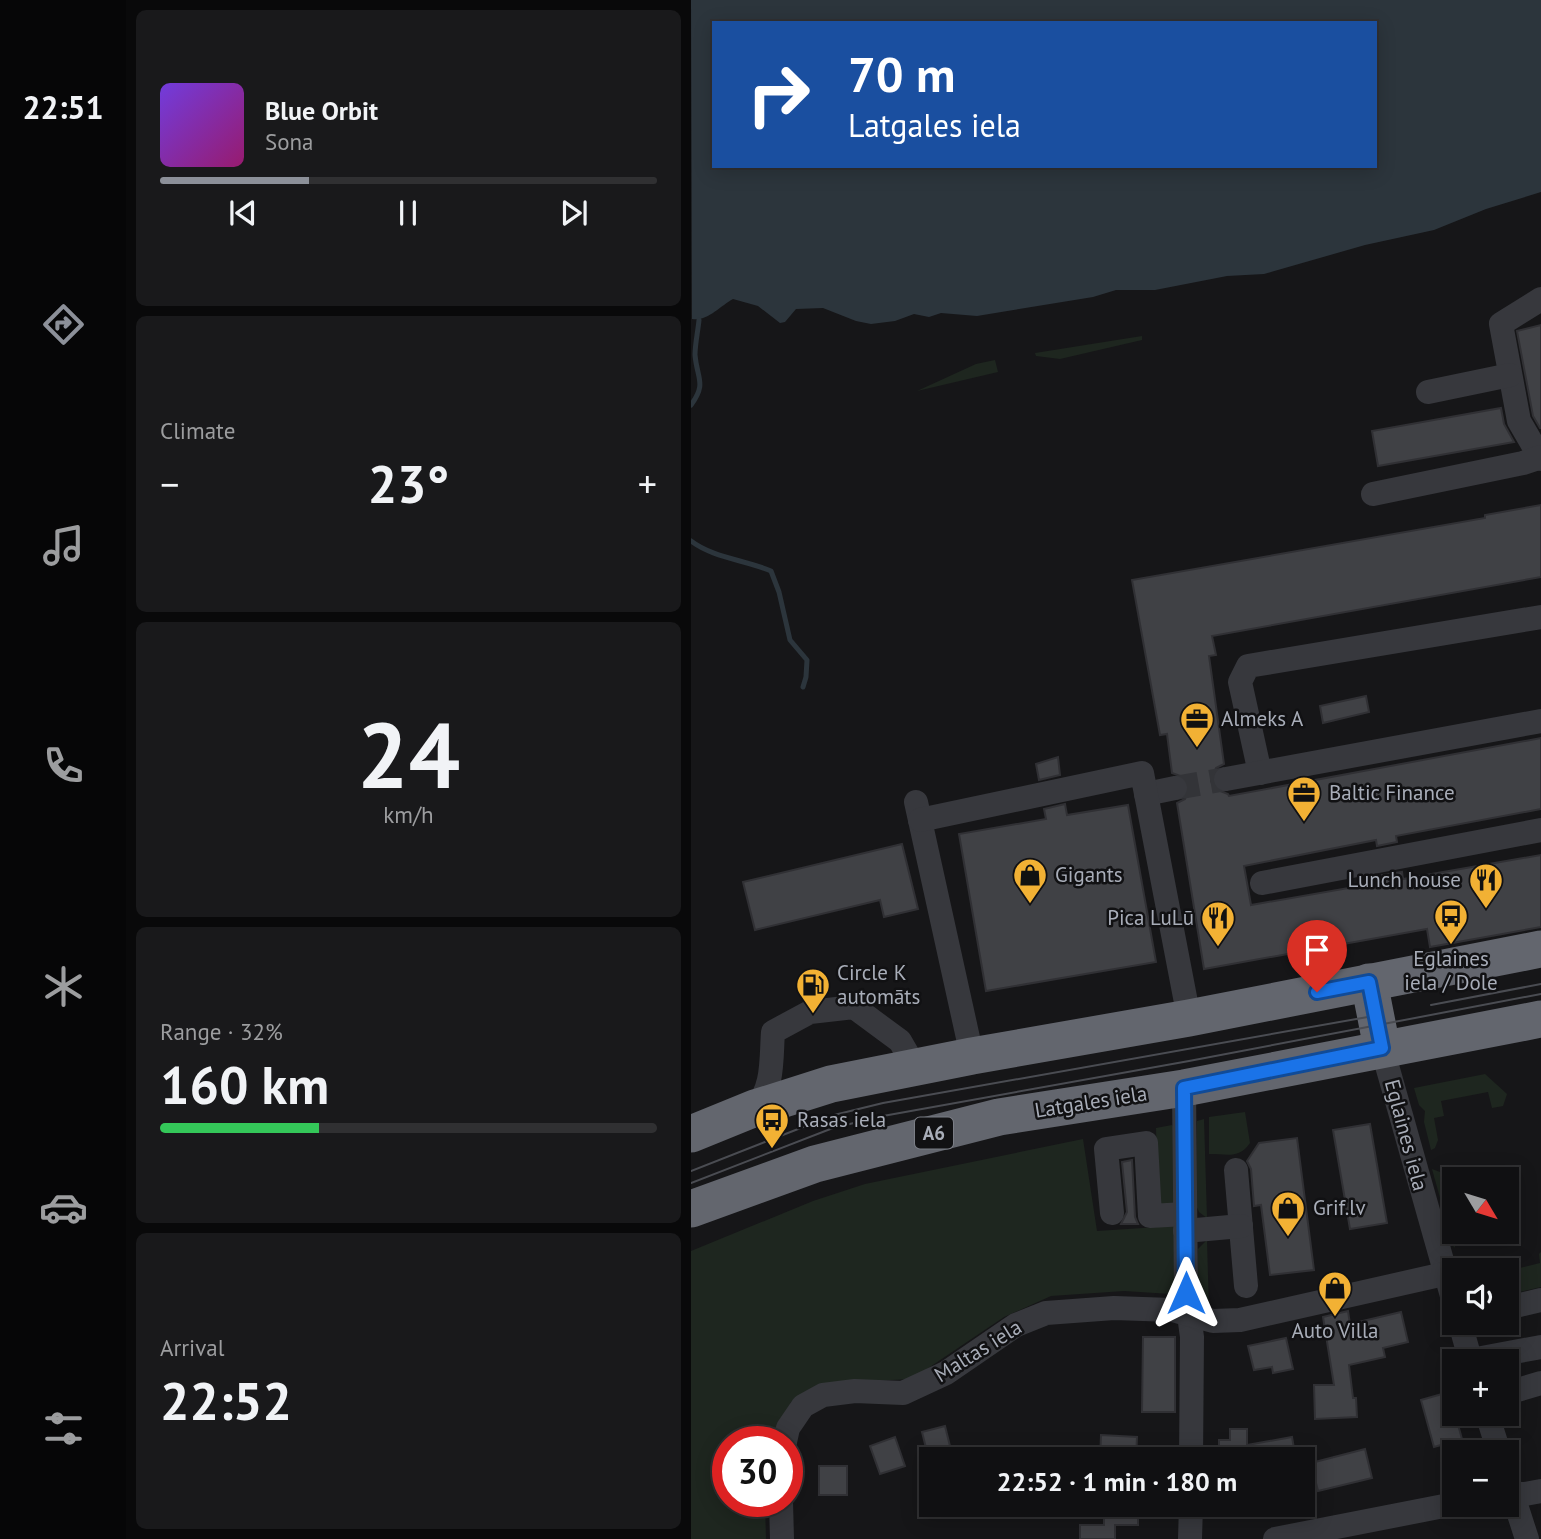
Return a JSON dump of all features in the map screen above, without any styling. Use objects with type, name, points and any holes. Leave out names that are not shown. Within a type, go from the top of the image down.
[{"type":"highway","points":[[691,1133],[755,1108],[832,1084],[1541,949]]},
{"type":"highway","points":[[1369,982],[1382,1048]]},
{"type":"highway","name":"Latgales iela","points":[[691,1209],[815,1164],[999,1117],[1184,1088],[1541,1018]]},
{"type":"street","points":[[1373,494],[1540,458],[1519,421],[1501,324],[1541,299]]},
{"type":"street","points":[[1428,392],[1510,375]]},
{"type":"street","points":[[1260,773],[1240,682],[1248,666],[1541,617]]},
{"type":"street","points":[[1227,779],[1541,721]]},
{"type":"street","points":[[972,1056],[918,811],[1142,772],[1189,1018]]},
{"type":"street","points":[[1146,794],[1175,789]]},
{"type":"street","points":[[1262,883],[1541,830]]},
{"type":"street","points":[[755,1108],[764,1100],[768,1089],[773,1032],[810,1012],[854,1007],[900,1041],[915,1067]]},
{"type":"street","name":"Eglaines iela","points":[[1382,1048],[1442,1267]]},
{"type":"street","points":[[1184,1088],[1186,1293],[1192,1337],[1191,1447]]},
{"type":"street","points":[[1112,1213],[1106,1149],[1146,1143],[1150,1216],[1185,1223],[1241,1226]]},
{"type":"street","points":[[1236,1170],[1246,1286]]},
{"type":"street","name":"Maltas iela","points":[[789,1426],[803,1406],[823,1395],[855,1391],[903,1393],[946,1373],[1016,1325],[1046,1313],[1113,1308],[1172,1310],[1213,1321],[1240,1320],[1442,1274]]},
{"type":"street","points":[[1519,1305],[1541,1300]]},
{"type":"street","points":[[1519,1351],[1541,1347]]},
{"type":"street","points":[[1519,1390],[1541,1384]]},
{"type":"street","points":[[1519,1492],[1525,1494],[1541,1491]]},
{"type":"street","points":[[1275,1539],[1442,1506]]},
{"type":"street","points":[[781,1517],[782,1539]]},
{"type":"street","points":[[1190,1539],[1191,1517]]},
{"type":"street","points":[[1519,1517],[1527,1539]]},
{"type":"shaded area","points":[[691,0],[1541,0],[1541,192],[1486,209],[1434,230],[1365,245],[1264,274],[1227,276],[1155,290],[1116,290],[1093,297],[977,316],[941,313],[929,317],[914,314],[895,321],[871,324],[823,308],[796,309],[785,322],[780,323],[758,306],[733,299],[708,316],[692,319]]},
{"type":"shaded area","points":[[1142,336],[1142,340],[1060,359],[1036,356],[1035,353]]},
{"type":"shaded area","points":[[995,360],[998,372],[917,391],[976,364]]},
{"type":"shaded area","points":[[1485,1074],[1507,1094],[1503,1106],[1492,1108],[1488,1092],[1441,1101],[1444,1116],[1434,1118],[1438,1140],[1435,1148],[1431,1150],[1424,1122],[1425,1111],[1419,1105],[1414,1088]]},
{"type":"shaded area","points":[[1245,1112],[1250,1143],[1246,1148],[1237,1154],[1209,1154],[1209,1117]]},
{"type":"shaded area","points":[[1204,1119],[1207,1218],[1199,1212],[1196,1205],[1197,1121]]},
{"type":"shaded area","points":[[1172,1125],[1176,1132],[1175,1206],[1163,1206],[1158,1199],[1156,1128]]},
{"type":"shaded area","points":[[1083,1139],[1097,1231],[1177,1223],[1179,1283],[1171,1294],[1124,1291],[1051,1296],[1004,1317],[912,1379],[830,1383],[791,1402],[783,1426],[712,1426],[712,1517],[765,1517],[766,1539],[691,1539],[691,1251],[813,1201],[865,1184]]},
{"type":"shaded area","points":[[1432,1169],[1440,1172],[1442,1179],[1442,1205]]},
{"type":"shaded area","points":[[1207,1240],[1209,1312],[1197,1300],[1198,1249]]},
{"type":"shaded area","points":[[1541,1252],[1541,1287],[1519,1292],[1519,1268],[1540,1263]]},
{"type":"building","points":[[1541,325],[1540,428],[1533,416],[1517,331]]},
{"type":"building","points":[[1501,408],[1504,424],[1514,442],[1378,466],[1372,431]]},
{"type":"building","points":[[1541,505],[1541,577],[1212,636],[1216,655],[1209,656],[1224,764],[1216,768],[1211,781],[1215,789],[1229,796],[1541,738],[1541,809],[1396,836],[1397,842],[1377,846],[1376,840],[1244,866],[1251,905],[1383,882],[1382,875],[1402,872],[1403,879],[1541,855],[1541,927],[1430,947],[1427,929],[1204,969],[1177,803],[1185,799],[1190,786],[1186,778],[1172,773],[1167,734],[1160,735],[1132,580],[1485,518],[1485,515]]},
{"type":"building","points":[[1366,696],[1369,712],[1323,723],[1320,706]]},
{"type":"building","points":[[1058,757],[1060,775],[1039,780],[1036,764]]},
{"type":"building","points":[[1065,804],[1067,815],[1128,805],[1156,962],[986,991],[959,834],[1046,819],[1044,809]]},
{"type":"building","points":[[902,844],[918,909],[884,917],[880,900],[755,930],[743,882]]},
{"type":"building","points":[[1370,1124],[1387,1223],[1350,1229],[1333,1130]]},
{"type":"building","name":"Grif.lv","points":[[1297,1138],[1314,1270],[1270,1275],[1261,1205],[1254,1206],[1251,1169],[1247,1161],[1259,1143]]},
{"type":"building","points":[[1132,1160],[1135,1217],[1138,1224],[1121,1224],[1127,1212],[1122,1162]]},
{"type":"building","points":[[1348,1311],[1350,1324],[1401,1312],[1408,1342],[1383,1348],[1385,1357],[1349,1365],[1357,1417],[1315,1419],[1314,1385],[1334,1385],[1323,1317]]},
{"type":"building","points":[[1143,1337],[1175,1337],[1175,1412],[1142,1412]]},
{"type":"building","points":[[1286,1338],[1293,1369],[1273,1373],[1272,1367],[1254,1370],[1248,1346]]},
{"type":"building","points":[[1442,1394],[1442,1426],[1458,1426],[1462,1439],[1442,1440],[1442,1445],[1434,1447],[1421,1400]]},
{"type":"building","points":[[945,1426],[950,1447],[926,1447],[922,1432]]},
{"type":"building","points":[[1230,1429],[1247,1429],[1247,1445],[1292,1437],[1294,1447],[1219,1447],[1219,1440],[1230,1440]]},
{"type":"building","points":[[1101,1435],[1137,1437],[1137,1447],[1101,1447]]},
{"type":"building","points":[[895,1437],[905,1466],[880,1474],[870,1446]]},
{"type":"building","points":[[1365,1449],[1372,1478],[1318,1491],[1315,1462]]},
{"type":"building","points":[[819,1466],[847,1466],[847,1495],[819,1495]]},
{"type":"building","points":[[1104,1517],[1138,1517],[1138,1525],[1115,1525],[1115,1539],[1080,1539],[1080,1525],[1104,1525]]},
{"type":"waterway","points":[[691,405],[700,386],[695,355],[699,320]]},
{"type":"waterway","points":[[691,541],[719,555],[771,571],[779,592],[790,640],[807,660],[803,687]]},
{"type":"tunnel","points":[[1175,788],[1226,779]]},
{"type":"tram line","points":[[1431,1005],[1541,984]]},
{"type":"tram line","points":[[691,1183],[833,1128],[883,1116],[1541,994]]},
{"type":"tram line","points":[[691,1171],[834,1115],[883,1103],[1379,1015]]},
{"type":"place","name":"Almeks A","points":[[1197,749]]},
{"type":"place","name":"Baltic Finance","points":[[1304,823]]},
{"type":"place","name":"Gigants","points":[[1030,905]]},
{"type":"place","name":"Lunch house","points":[[1486,910]]},
{"type":"place","name":"Eglaines iela / Dole","points":[[1451,946]]},
{"type":"place","name":"Pica LuLū","points":[[1218,948]]},
{"type":"place","name":"Circle K automāts","points":[[813,1015]]},
{"type":"place","name":"Rasas iela","points":[[772,1150]]},
{"type":"place","name":"Grif.lv","points":[[1288,1238]]},
{"type":"place","name":"Auto Villa","points":[[1335,1318]]},
{"type":"route","points":[[1186,1293],[1184,1088],[1382,1048],[1369,982],[1317,992]]}]
